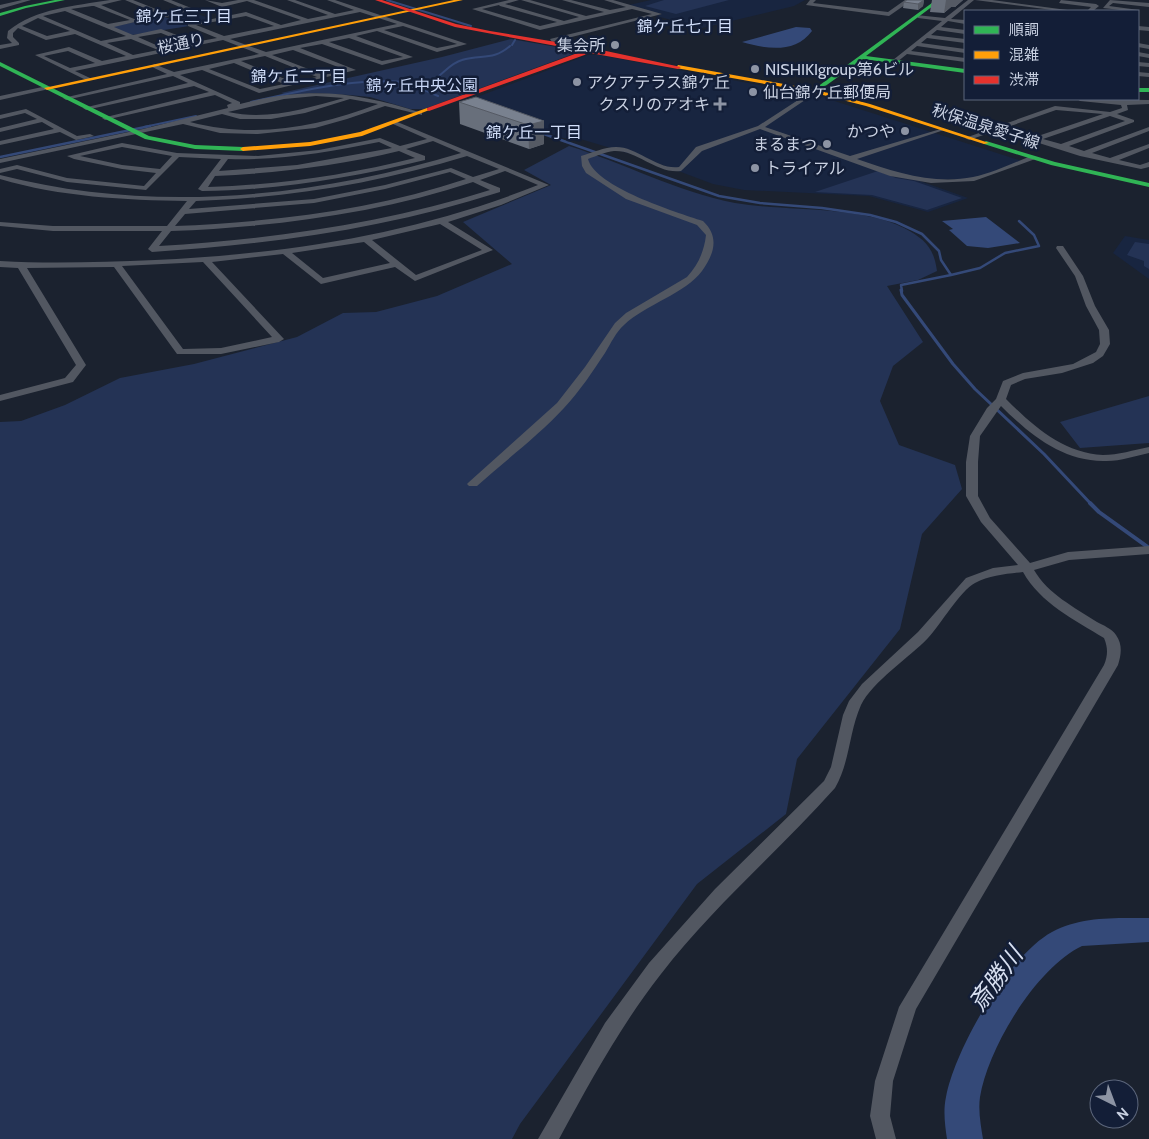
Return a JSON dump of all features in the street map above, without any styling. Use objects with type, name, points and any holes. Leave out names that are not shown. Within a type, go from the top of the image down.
[{"type":"street","points":[[0,2],[8,0]]},
{"type":"street","points":[[0,7],[28,0]]},
{"type":"street","points":[[24,48],[9,36],[18,26],[64,5],[95,4],[119,0]]},
{"type":"street","points":[[128,0],[174,18]]},
{"type":"street","points":[[166,0],[236,26]]},
{"type":"street","points":[[208,0],[280,26]]},
{"type":"street","points":[[222,5],[248,0],[308,21]]},
{"type":"street","points":[[290,0],[334,15]]},
{"type":"street","points":[[274,9],[316,0]]},
{"type":"street","points":[[330,0],[464,44],[437,50],[377,30]]},
{"type":"street","points":[[377,0],[593,49]]},
{"type":"street","points":[[400,0],[418,9],[481,31],[593,49],[817,90]]},
{"type":"street","points":[[512,0],[475,9],[540,28],[632,7]]},
{"type":"street","points":[[524,0],[587,18]]},
{"type":"street","points":[[566,0],[610,12]]},
{"type":"street","points":[[552,40],[659,14],[607,0]]},
{"type":"street","points":[[615,2],[624,0]]},
{"type":"street","points":[[813,0],[808,4],[889,14],[909,0],[937,2]]},
{"type":"street","points":[[895,61],[971,0]]},
{"type":"street","points":[[978,0],[1063,10]]},
{"type":"street","name":"桜通り","points":[[47,88],[454,1]]},
{"type":"street","points":[[1052,1],[1096,6],[1091,10]]},
{"type":"street","points":[[1126,10],[1106,7],[1112,1],[1129,1],[1149,5]]},
{"type":"street","points":[[0,15],[50,2],[64,5],[164,50]]},
{"type":"street","points":[[473,484],[561,405],[589,369],[618,325],[629,315],[690,279],[698,270],[708,250],[710,235],[708,230],[700,223],[629,197],[589,171],[584,158],[615,149],[668,168],[681,169],[691,154],[699,149],[760,127],[817,90],[937,2]]},
{"type":"street","points":[[95,4],[136,21],[108,26]]},
{"type":"street","points":[[498,4],[564,23]]},
{"type":"street","points":[[889,6],[899,7]]},
{"type":"street","points":[[963,6],[972,7]]},
{"type":"street","points":[[166,15],[193,10]]},
{"type":"street","points":[[69,70],[360,10]]},
{"type":"street","points":[[955,13],[964,14]]},
{"type":"street","points":[[190,25],[246,14]]},
{"type":"street","points":[[38,16],[133,57]]},
{"type":"street","points":[[918,16],[964,22]]},
{"type":"street","points":[[568,36],[581,37],[662,18]]},
{"type":"street","points":[[576,20],[603,28]]},
{"type":"street","points":[[182,22],[324,77]]},
{"type":"street","points":[[294,24],[336,39]]},
{"type":"street","points":[[66,98],[403,24]]},
{"type":"street","points":[[18,26],[54,42]]},
{"type":"street","points":[[936,28],[964,32]]},
{"type":"street","points":[[244,29],[253,32]]},
{"type":"street","points":[[100,43],[161,31],[194,44]]},
{"type":"street","points":[[46,38],[76,32]]},
{"type":"street","points":[[322,42],[382,63],[410,57],[350,36]]},
{"type":"street","points":[[926,36],[964,41]]},
{"type":"street","points":[[0,47],[17,44]]},
{"type":"street","points":[[916,44],[964,51]]},
{"type":"street","points":[[61,46],[101,63]]},
{"type":"street","points":[[227,98],[353,70],[294,48]]},
{"type":"street","points":[[38,55],[69,49]]},
{"type":"street","points":[[0,64],[130,131],[158,140],[195,147],[264,148],[332,141],[362,134],[593,49]]},
{"type":"street","points":[[31,52],[88,79]]},
{"type":"street","points":[[906,52],[964,60]]},
{"type":"street","points":[[863,57],[964,71]]},
{"type":"street","points":[[236,61],[291,84]]},
{"type":"street","points":[[0,161],[54,150],[238,104],[154,66]]},
{"type":"street","points":[[202,68],[259,91]]},
{"type":"street","points":[[86,108],[194,84]]},
{"type":"street","points":[[0,100],[47,88]]},
{"type":"street","name":"秋保温泉愛子線","points":[[817,90],[1057,162],[1149,184]]},
{"type":"street","name":"秋保温泉愛子線","points":[[817,90],[865,101],[1034,158],[1091,174],[1149,184]]},
{"type":"street","points":[[105,118],[215,93]]},
{"type":"street","points":[[0,154],[76,138],[183,122],[282,97],[316,94],[357,97],[386,103],[420,114]]},
{"type":"street","points":[[222,112],[244,117],[275,116],[357,97]]},
{"type":"street","points":[[1091,100],[1123,103],[1149,102]]},
{"type":"street","points":[[183,122],[225,130],[278,130],[324,124],[386,103]]},
{"type":"street","points":[[1035,139],[1126,109],[1123,103]]},
{"type":"street","points":[[18,107],[76,138]]},
{"type":"street","points":[[972,137],[1055,108],[1110,114],[1132,121],[1060,147]]},
{"type":"street","points":[[0,117],[26,111]]},
{"type":"street","points":[[0,130],[42,120]]},
{"type":"street","points":[[0,264],[116,264],[205,260],[284,251],[364,238],[441,220],[501,202],[545,185],[394,123]]},
{"type":"street","points":[[760,127],[892,174],[931,181],[974,179],[1034,158]]},
{"type":"street","points":[[999,128],[1083,154],[1142,167],[1149,164]]},
{"type":"street","points":[[850,159],[942,129]]},
{"type":"street","points":[[0,143],[60,130]]},
{"type":"street","points":[[1083,154],[1149,130]]},
{"type":"street","points":[[214,174],[314,166],[358,159],[433,139]]},
{"type":"street","points":[[71,156],[122,145],[177,155],[264,158],[307,154],[380,140],[422,158],[373,170],[276,186],[202,189],[225,158]]},
{"type":"street","points":[[1111,160],[1149,146]]},
{"type":"street","points":[[54,150],[71,156],[122,167],[162,171]]},
{"type":"street","points":[[0,177],[40,188],[117,197],[193,199],[270,196],[341,186],[407,172],[468,153]]},
{"type":"street","points":[[0,171],[17,167],[67,180],[146,188],[177,155]]},
{"type":"street","points":[[0,224],[61,228],[167,230],[240,225],[329,214],[413,197],[504,169]]},
{"type":"street","points":[[183,212],[314,201],[385,187],[451,170],[497,190],[405,217],[319,233],[259,242],[152,249],[193,199]]},
{"type":"street","points":[[364,238],[415,278],[489,250],[441,220]]},
{"type":"street","points":[[886,1139],[880,1116],[884,1081],[908,1007],[1111,665],[1114,656],[1114,646],[1110,636],[1058,603],[1036,584],[1027,568],[985,519],[972,496],[975,436],[997,404],[1007,383],[1023,377],[1075,367],[1100,353],[1106,341],[1106,332],[1086,299],[1082,281],[1074,266],[1060,248]]},
{"type":"street","points":[[284,251],[321,281],[397,264]]},
{"type":"street","points":[[116,264],[180,352],[221,351],[279,339],[205,260]]},
{"type":"street","points":[[0,398],[69,380],[81,365],[22,265]]},
{"type":"street","points":[[997,404],[1049,442],[1073,452],[1104,458],[1149,450]]},
{"type":"street","points":[[548,1139],[612,1029],[655,968],[721,894],[830,784],[844,750],[844,736],[856,701],[867,687],[923,635],[970,581],[997,570],[1027,568],[1068,556],[1145,550]]},
{"type":"shaded area","points":[[651,0],[805,0],[794,6],[702,28],[656,16],[662,14],[629,5]]},
{"type":"shaded area","points":[[192,12],[212,19],[189,23],[171,15]]},
{"type":"shaded area","points":[[796,27],[810,28],[812,31],[797,43],[780,48],[770,48],[742,42]]},
{"type":"shaded area","points":[[588,55],[599,55],[822,97],[1025,162],[974,179],[917,180],[968,198],[928,212],[869,196],[744,190],[713,184],[641,157],[577,138],[563,138],[461,103]]},
{"type":"shaded area","points":[[986,217],[1020,243],[988,248],[967,246],[949,230],[953,229],[942,221]]},
{"type":"shaded area","points":[[1125,236],[1149,240],[1149,279],[1113,253]]},
{"type":"green space","points":[[664,0],[729,0],[676,14],[645,6]]},
{"type":"green space","points":[[162,16],[189,26],[132,35],[111,27]]},
{"type":"green space","name":"錦ヶ丘中央公園","points":[[511,39],[574,50],[576,53],[424,109],[410,109],[370,97],[315,93],[287,95],[281,93],[442,57]]},
{"type":"green space","points":[[569,146],[671,185],[713,198],[755,206],[844,212],[885,221],[911,232],[923,240],[931,250],[937,271],[918,280],[887,286],[923,342],[893,366],[880,401],[899,445],[955,465],[962,489],[922,534],[900,629],[797,759],[786,814],[697,884],[520,1124],[512,1139],[0,1139],[0,422],[21,421],[65,405],[120,378],[194,364],[297,337],[343,313],[376,312],[437,296],[512,264],[463,222],[551,185],[524,170]]},
{"type":"green space","points":[[878,171],[962,198],[927,210],[872,195],[815,192]]},
{"type":"green space","points":[[1135,242],[1149,244],[1149,269],[1144,266],[1144,261],[1127,255]]},
{"type":"green space","points":[[1149,396],[1149,443],[1080,448],[1060,422]]},
{"type":"building","points":[[907,0],[924,0],[918,4],[904,2]]},
{"type":"building","points":[[476,97],[544,121],[528,125],[459,102]]},
{"type":"waterway","points":[[387,0],[471,26]]},
{"type":"waterway","points":[[512,45],[515,40]]},
{"type":"waterway","points":[[436,78],[458,61],[498,54],[510,46]]},
{"type":"waterway","points":[[432,80],[422,89],[438,96]]},
{"type":"waterway","points":[[251,102],[294,92],[359,82],[381,81],[425,84]]},
{"type":"waterway","points":[[144,127],[196,116]]},
{"type":"waterway","points":[[0,157],[150,126]]},
{"type":"waterway","points":[[541,133],[719,196],[760,203],[822,208],[870,215],[896,222],[922,234],[939,251],[941,260],[951,275]]},
{"type":"waterway","points":[[951,275],[980,268],[1005,253],[1039,246],[1034,235],[1019,221]]},
{"type":"waterway","points":[[902,291],[901,285],[951,275]]},
{"type":"waterway","points":[[901,290],[902,295],[953,364],[975,389],[1044,454],[1091,504]]},
{"type":"waterway","points":[[1091,504],[1099,512],[1149,548]]},
{"type":"waterway","name":"斎勝川","points":[[965,1139],[962,1102],[972,1066],[1004,1005],[1031,969],[1061,942],[1076,935],[1103,931],[1149,930]]},
{"type":"traffic: fast","points":[[0,15],[25,7],[63,0]]},
{"type":"traffic: fast","points":[[815,91],[939,0]]},
{"type":"traffic: fast","points":[[863,57],[964,71]]},
{"type":"traffic: fast","points":[[0,64],[147,138],[195,147],[243,149]]},
{"type":"traffic: fast","points":[[1139,90],[1149,90]]},
{"type":"traffic: fast","points":[[986,143],[1053,164],[1149,185]]},
{"type":"traffic: slow","points":[[47,88],[461,0]]},
{"type":"traffic: slow","points":[[678,67],[815,91],[868,105],[986,143]]},
{"type":"traffic: slow","points":[[243,149],[310,144],[362,134],[429,109]]},
{"type":"traffic: jam","points":[[377,0],[455,25],[490,33],[678,67]]},
{"type":"traffic: jam","points":[[429,109],[592,50]]},
{"type":"place","name":"集会所","points":[[615,45]]},
{"type":"place","name":"NISHIKIgroup第6ビル","points":[[755,69]]},
{"type":"place","name":"アクアテラス錦ケ丘","points":[[577,82]]},
{"type":"place","name":"仙台錦ケ丘郵便局","points":[[753,92]]},
{"type":"place","name":"クスリのアオキ","points":[[720,104]]},
{"type":"place","name":"かつや","points":[[905,131]]},
{"type":"place","name":"まるまつ","points":[[827,144]]},
{"type":"place","name":"トライアル","points":[[755,168]]},
{"type":"district","name":"錦ケ丘三丁目","points":[[184,16]]},
{"type":"district","name":"錦ケ丘七丁目","points":[[685,26]]},
{"type":"district","name":"錦ケ丘二丁目","points":[[299,76]]},
{"type":"district","name":"錦ケ丘一丁目","points":[[534,132]]}]
